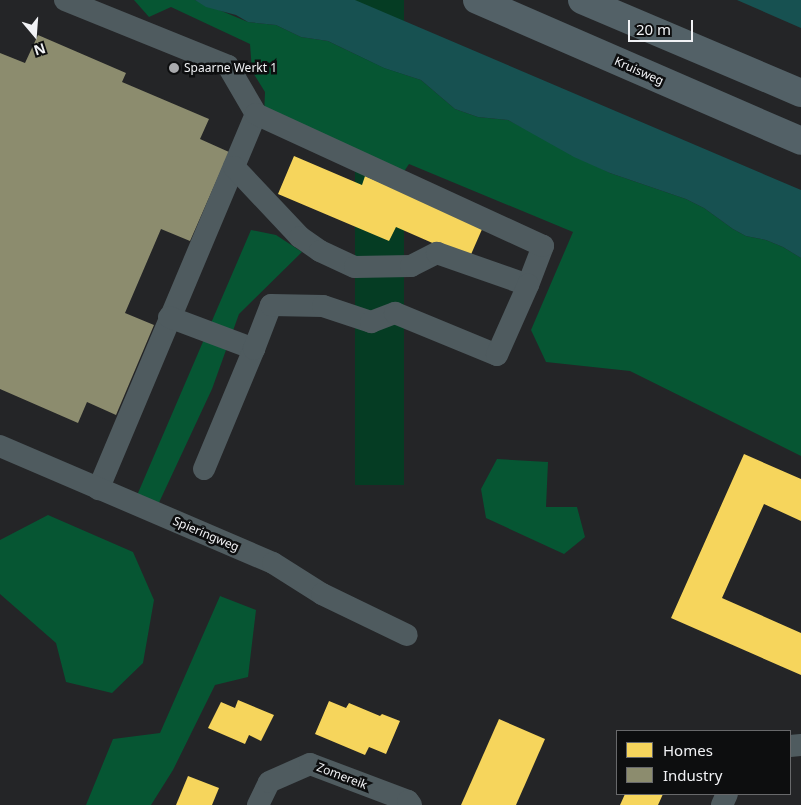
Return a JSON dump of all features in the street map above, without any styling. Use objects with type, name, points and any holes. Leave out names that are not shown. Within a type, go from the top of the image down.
[{"type":"highway","name":"Kruisweg","points":[[477,0],[801,141]]},
{"type":"highway","points":[[582,0],[801,93]]},
{"type":"street","points":[[65,0],[228,66],[256,114],[543,246],[528,286],[497,355],[395,312],[371,322],[323,306],[271,305],[204,469]]},
{"type":"street","points":[[98,489],[256,114]]},
{"type":"street","points":[[234,167],[300,237],[320,251],[356,267],[411,266],[437,253],[528,286]]},
{"type":"street","points":[[170,317],[254,349]]},
{"type":"street","name":"Spieringweg","points":[[0,446],[273,562],[322,594],[406,635]]},
{"type":"street","name":"Zomereik","points":[[258,805],[269,782],[310,764],[408,802],[411,805]]},
{"type":"green space","points":[[134,0],[195,0],[248,22],[276,25],[301,37],[328,41],[384,68],[421,80],[455,109],[478,117],[508,120],[610,173],[686,199],[704,208],[746,236],[766,240],[783,247],[801,258],[801,456],[630,371],[546,362],[531,330],[573,232],[409,164],[401,176],[264,116],[265,92],[252,71],[250,44],[171,7],[149,17]]},
{"type":"green space","points":[[355,0],[404,0],[404,485],[355,485]]},
{"type":"green space","points":[[251,230],[276,235],[302,252],[239,314],[212,389],[156,509],[135,500]]},
{"type":"green space","points":[[497,459],[548,462],[546,507],[577,507],[585,537],[564,554],[486,518],[481,489]]},
{"type":"green space","points":[[48,515],[133,552],[154,600],[143,663],[112,693],[66,682],[56,643],[0,594],[0,540]]},
{"type":"green space","points":[[220,596],[256,610],[248,677],[215,685],[173,770],[151,805],[86,805],[113,739],[160,733]]},
{"type":"water","points":[[195,0],[355,0],[801,190],[801,258],[783,247],[766,240],[746,236],[704,208],[686,199],[610,173],[574,157],[508,120],[478,117],[455,109],[421,80],[384,68],[328,41],[301,37],[276,25],[248,22],[236,15],[206,7]]},
{"type":"water","points":[[737,0],[801,0],[801,28]]},
{"type":"building: Homes","points":[[294,156],[362,185],[365,176],[483,227],[469,259],[396,227],[389,241],[278,194]]},
{"type":"building: Homes","points":[[744,454],[801,479],[801,521],[764,504],[722,598],[801,633],[801,675],[671,618]]},
{"type":"building: Homes","points":[[238,700],[274,715],[261,741],[249,735],[245,744],[208,728],[221,702],[235,708]]},
{"type":"building: Homes","points":[[329,701],[346,708],[349,703],[380,716],[382,714],[400,721],[386,754],[369,747],[365,755],[315,734]]},
{"type":"building: Homes","points":[[499,719],[545,739],[516,805],[461,805]]},
{"type":"building: Homes","points":[[188,776],[219,788],[212,805],[176,805]]},
{"type":"building: Homes","points":[[625,795],[663,795],[658,805],[620,805]]},
{"type":"building: Industry","points":[[38,35],[126,73],[122,82],[209,119],[200,139],[229,152],[190,241],[161,229],[125,313],[154,325],[116,415],[87,402],[78,423],[0,389],[0,53],[25,63]]},
{"type":"place","name":"Spaarne Werkt 1","points":[[174,68]]}]
